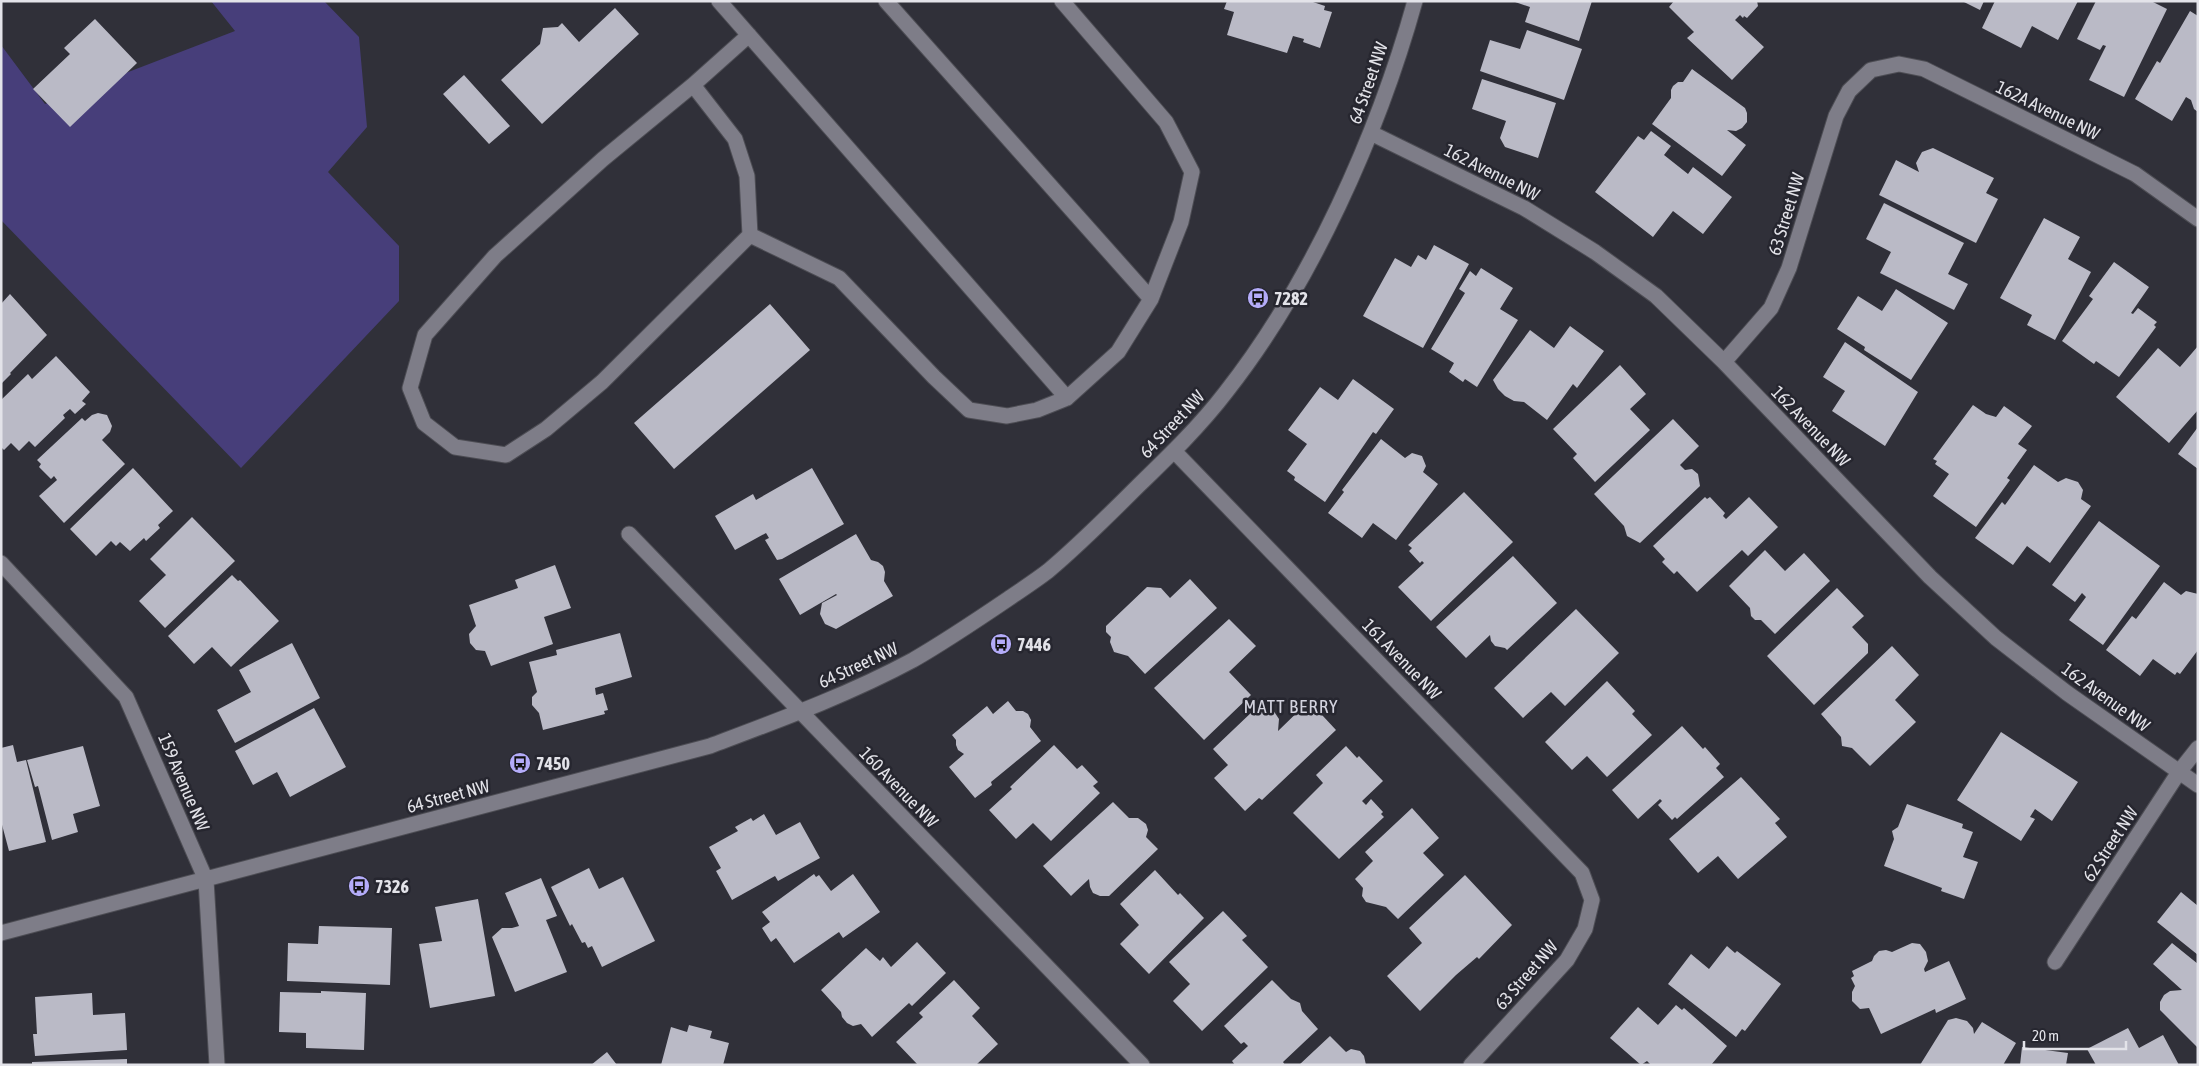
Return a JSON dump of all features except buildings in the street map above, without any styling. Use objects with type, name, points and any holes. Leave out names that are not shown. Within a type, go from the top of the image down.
[{"type":"street","points":[[719,1],[1067,398]]},
{"type":"street","points":[[886,1],[1151,299]]},
{"type":"street","points":[[750,235],[839,278],[934,377],[969,410],[1006,416],[1037,410],[1067,398],[1118,352],[1151,299],[1180,222],[1192,172],[1166,122],[1062,1]]},
{"type":"street","name":"64 Street NW","points":[[1,933],[710,746],[800,712],[860,686],[913,659],[974,622],[1038,578],[1104,520],[1174,451],[1226,392],[1272,327],[1319,246],[1371,133],[1415,1]]},
{"type":"street","points":[[693,85],[735,140],[747,176],[750,235],[602,382],[546,428],[506,455],[455,448],[424,423],[410,388],[425,335],[495,256],[603,158],[693,85],[749,35]]},
{"type":"street","name":"162A Avenue NW","points":[[1871,70],[1899,64],[1924,69],[2135,174],[2198,219]]},
{"type":"street","name":"63 Street NW","points":[[1724,362],[1771,308],[1789,268],[1836,116],[1849,91],[1871,70]]},
{"type":"street","name":"162 Avenue NW","points":[[1371,133],[1524,208],[1595,252],[1656,296],[1724,362],[1930,578],[1996,638],[2067,693],[2198,785]]},
{"type":"street","name":"161 Avenue NW","points":[[1174,451],[1582,873],[1592,900]]},
{"type":"street","name":"160 Avenue NW","points":[[629,534],[1142,1065]]},
{"type":"street","name":"159 Avenue NW","points":[[1,563],[126,696],[206,880],[217,1065]]},
{"type":"street","name":"62 Street NW","points":[[2055,962],[2179,772],[2198,748]]},
{"type":"street","name":"63 Street NW","points":[[1471,1065],[1567,960],[1585,929],[1592,900]]},
{"type":"shaded area","points":[[211,1],[324,1],[359,37],[367,127],[328,172],[399,246],[399,301],[241,468],[1,220],[1,45],[45,104],[235,31]]},
{"type":"place","name":"7282","points":[[1258,298]]},
{"type":"place","name":"7446","points":[[1001,644]]},
{"type":"place","name":"7450","points":[[520,763]]},
{"type":"place","name":"7326","points":[[359,886]]},
{"type":"district","name":"MATT BERRY","points":[[1291,706]]}]
